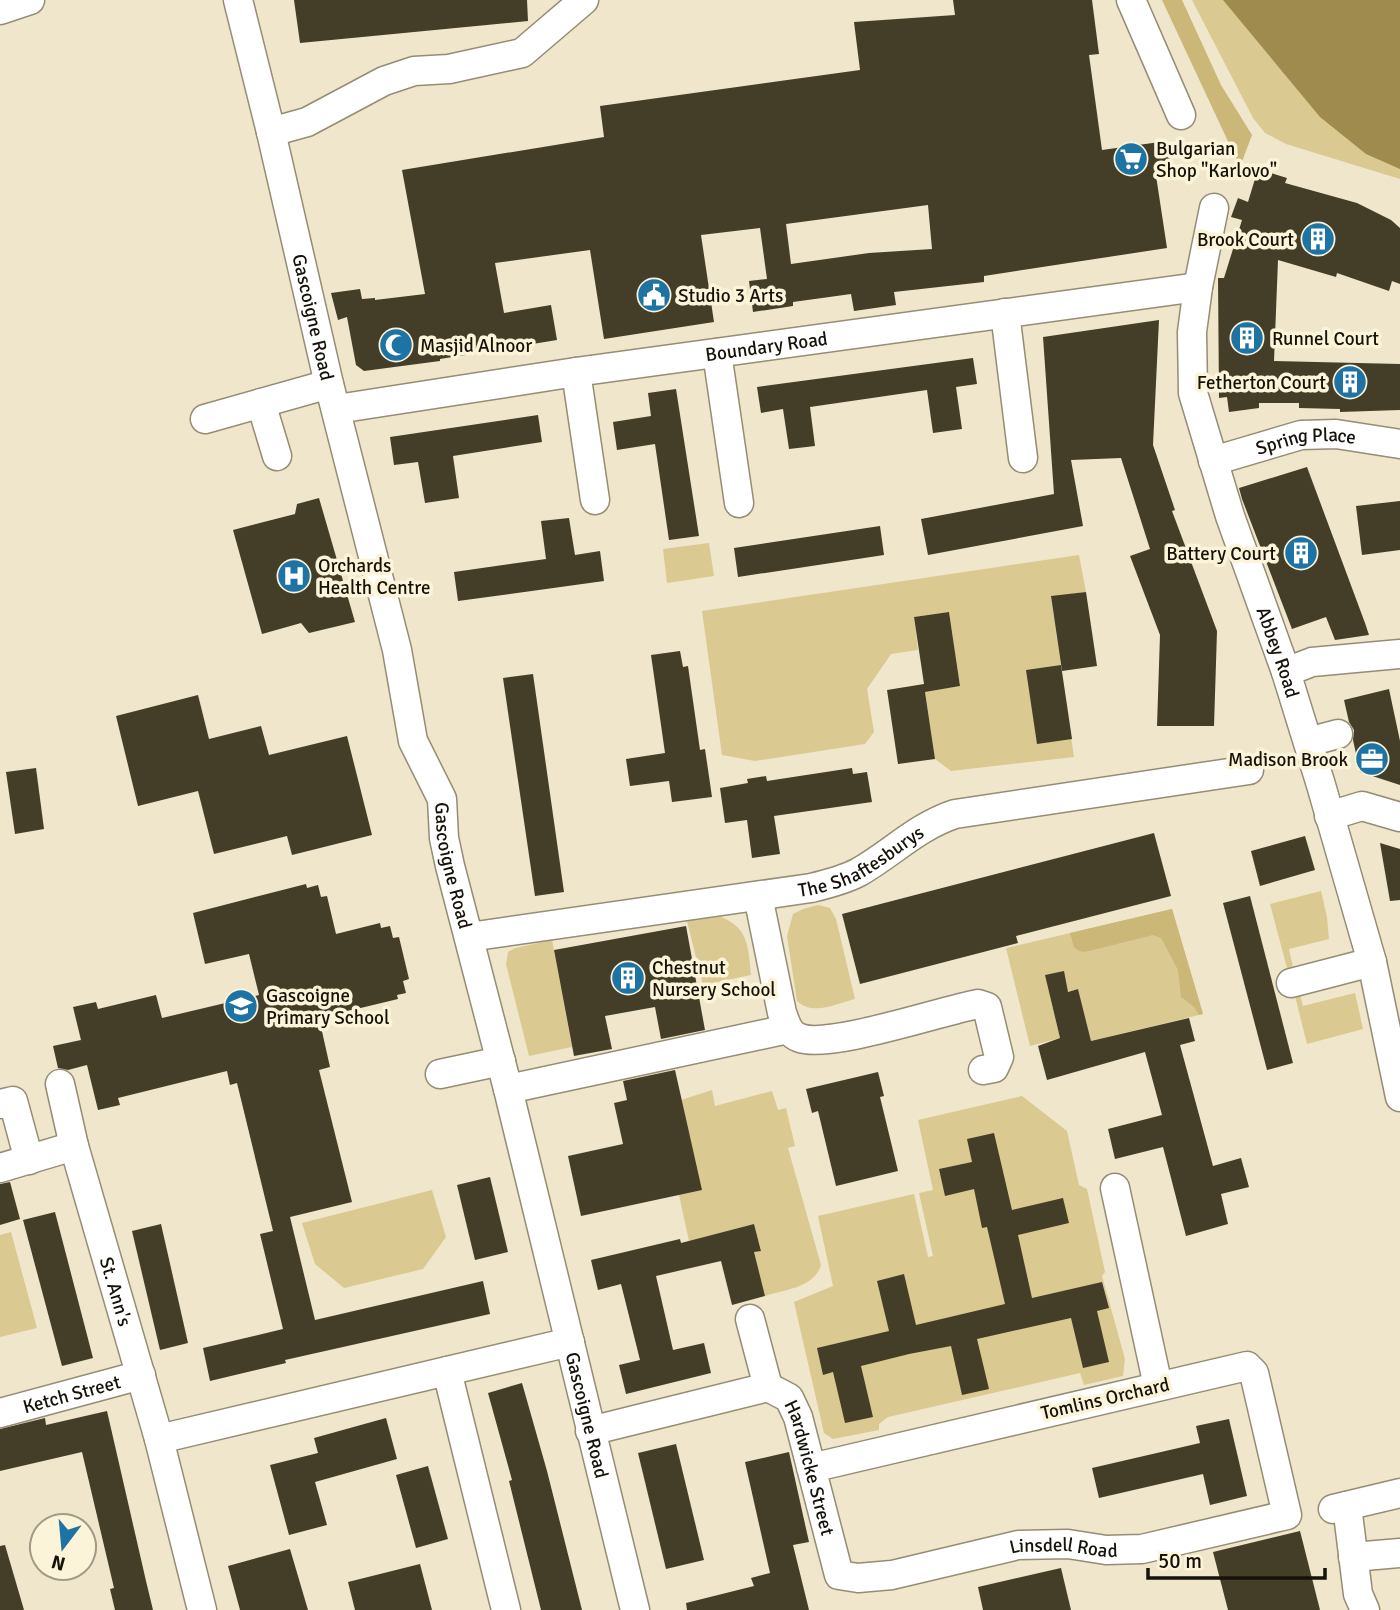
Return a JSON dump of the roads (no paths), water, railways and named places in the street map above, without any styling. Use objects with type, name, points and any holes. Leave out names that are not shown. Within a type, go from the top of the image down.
[{"type":"street","points":[[0,10],[30,0]]},
{"type":"street","name":"Gascoigne Road","points":[[237,0],[397,650],[413,741],[442,799],[444,838],[635,1610]]},
{"type":"street","points":[[271,132],[307,122],[365,90],[404,74],[492,62],[523,54],[584,0]]},
{"type":"street","points":[[1131,0],[1181,115]]},
{"type":"street","name":"Abbey Road","points":[[1214,208],[1192,331],[1193,393],[1230,516],[1308,742],[1393,1030],[1400,1097]]},
{"type":"street","name":"Boundary Road","points":[[205,419],[261,403],[576,372],[1198,287]]},
{"type":"street","points":[[1005,313],[1023,458]]},
{"type":"street","points":[[717,352],[739,503]]},
{"type":"street","points":[[576,372],[595,500]]},
{"type":"street","points":[[261,403],[277,456]]},
{"type":"street","name":"Spring Place","points":[[1213,461],[1301,435],[1336,434],[1400,444]]},
{"type":"street","points":[[1286,672],[1312,662],[1400,653]]},
{"type":"street","points":[[1308,742],[1338,734]]},
{"type":"street","name":"The Shaftesburys","points":[[469,937],[758,896],[840,881],[868,866],[936,820],[955,814],[1249,770]]},
{"type":"street","points":[[1329,816],[1362,806],[1400,817]]},
{"type":"street","points":[[758,896],[788,1029],[799,1038],[840,1038],[978,1004],[987,1007],[999,1057],[994,1068],[984,1070]]},
{"type":"street","points":[[1291,983],[1372,962]]},
{"type":"street","points":[[508,1089],[788,1029]]},
{"type":"street","points":[[440,1074],[501,1062]]},
{"type":"street","name":"St. Ann's","points":[[60,1084],[74,1146],[159,1439],[202,1610]]},
{"type":"street","points":[[0,1104],[13,1101],[29,1160]]},
{"type":"street","points":[[0,1168],[74,1146]]},
{"type":"street","points":[[1115,1188],[1158,1386]]},
{"type":"street","points":[[750,1319],[768,1387]]},
{"type":"street","points":[[159,1439],[570,1342]]},
{"type":"street","name":"Tomlins Orchard","points":[[811,1468],[1247,1366],[1254,1373],[1287,1515]]},
{"type":"street","points":[[447,1371],[506,1610]]},
{"type":"street","name":"Ketch Street","points":[[0,1413],[141,1375]]},
{"type":"street","name":"Hardwicke Street","points":[[590,1431],[768,1387],[789,1398],[798,1417],[839,1576]]},
{"type":"street","points":[[1365,1610],[1358,1594],[1353,1557],[1340,1507],[1400,1493]]},
{"type":"street","name":"Linsdell Road","points":[[839,1576],[858,1578],[892,1575],[1018,1545],[1068,1544],[1106,1550],[1142,1549],[1287,1515]]},
{"type":"street","points":[[1353,1557],[1400,1553]]},
{"type":"place","name":"Bulgarian Shop \"Karlovo\"","points":[[1131,159]]},
{"type":"place","name":"Brook Court","points":[[1318,239]]},
{"type":"place","name":"Studio 3 Arts","points":[[654,295]]},
{"type":"place","name":"Runnel Court","points":[[1247,338]]},
{"type":"place","name":"Masjid Alnoor","points":[[396,345]]},
{"type":"place","name":"Fetherton Court","points":[[1350,382]]},
{"type":"place","name":"Battery Court","points":[[1301,553]]},
{"type":"place","name":"Orchards Health Centre","points":[[294,576]]},
{"type":"place","name":"Madison Brook","points":[[1372,759]]},
{"type":"place","name":"Chestnut Nursery School","points":[[628,978]]},
{"type":"place","name":"Gascoigne Primary School","points":[[241,1006]]}]
